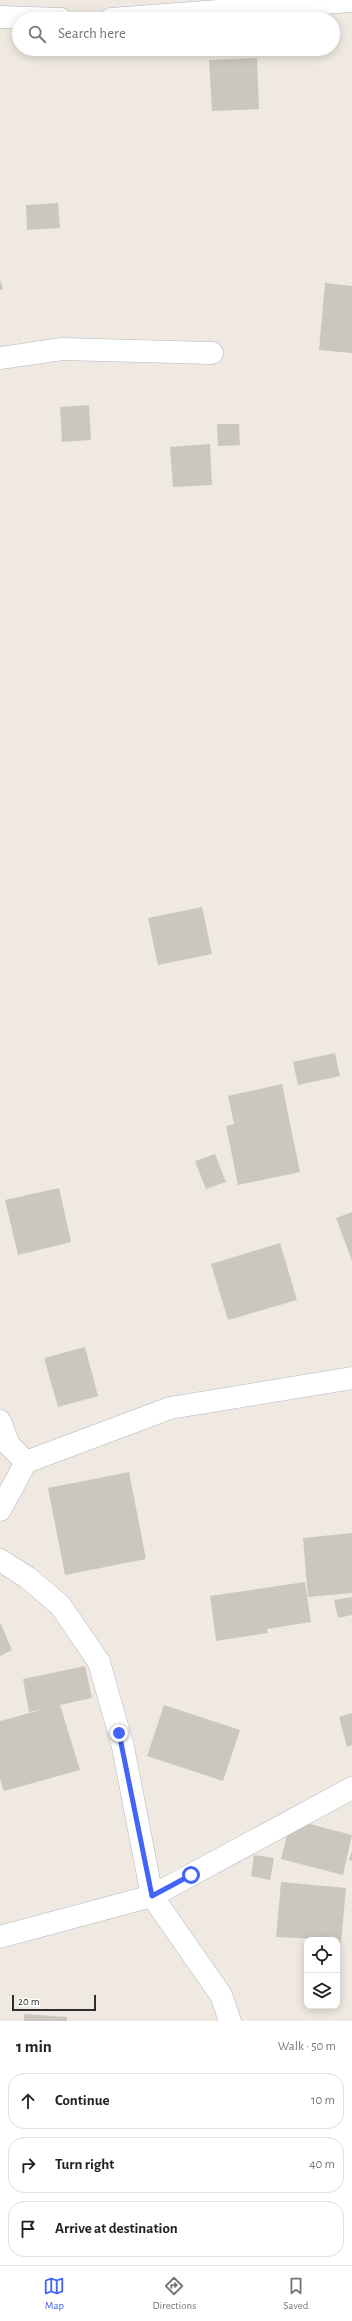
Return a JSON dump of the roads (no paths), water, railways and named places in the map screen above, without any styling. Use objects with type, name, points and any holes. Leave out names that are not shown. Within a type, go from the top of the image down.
[{"type":"street","points":[[205,12],[352,1]]},
{"type":"street","points":[[0,17],[12,17]]},
{"type":"street","points":[[0,358],[62,349],[212,353]]},
{"type":"street","points":[[0,1510],[26,1462],[170,1408],[352,1378]]},
{"type":"street","points":[[0,1421],[9,1444],[26,1462]]},
{"type":"street","points":[[0,1560],[28,1578],[60,1605],[99,1662],[123,1747],[152,1896],[221,1995],[230,2021]]},
{"type":"street","points":[[0,1937],[152,1896],[352,1788]]}]
